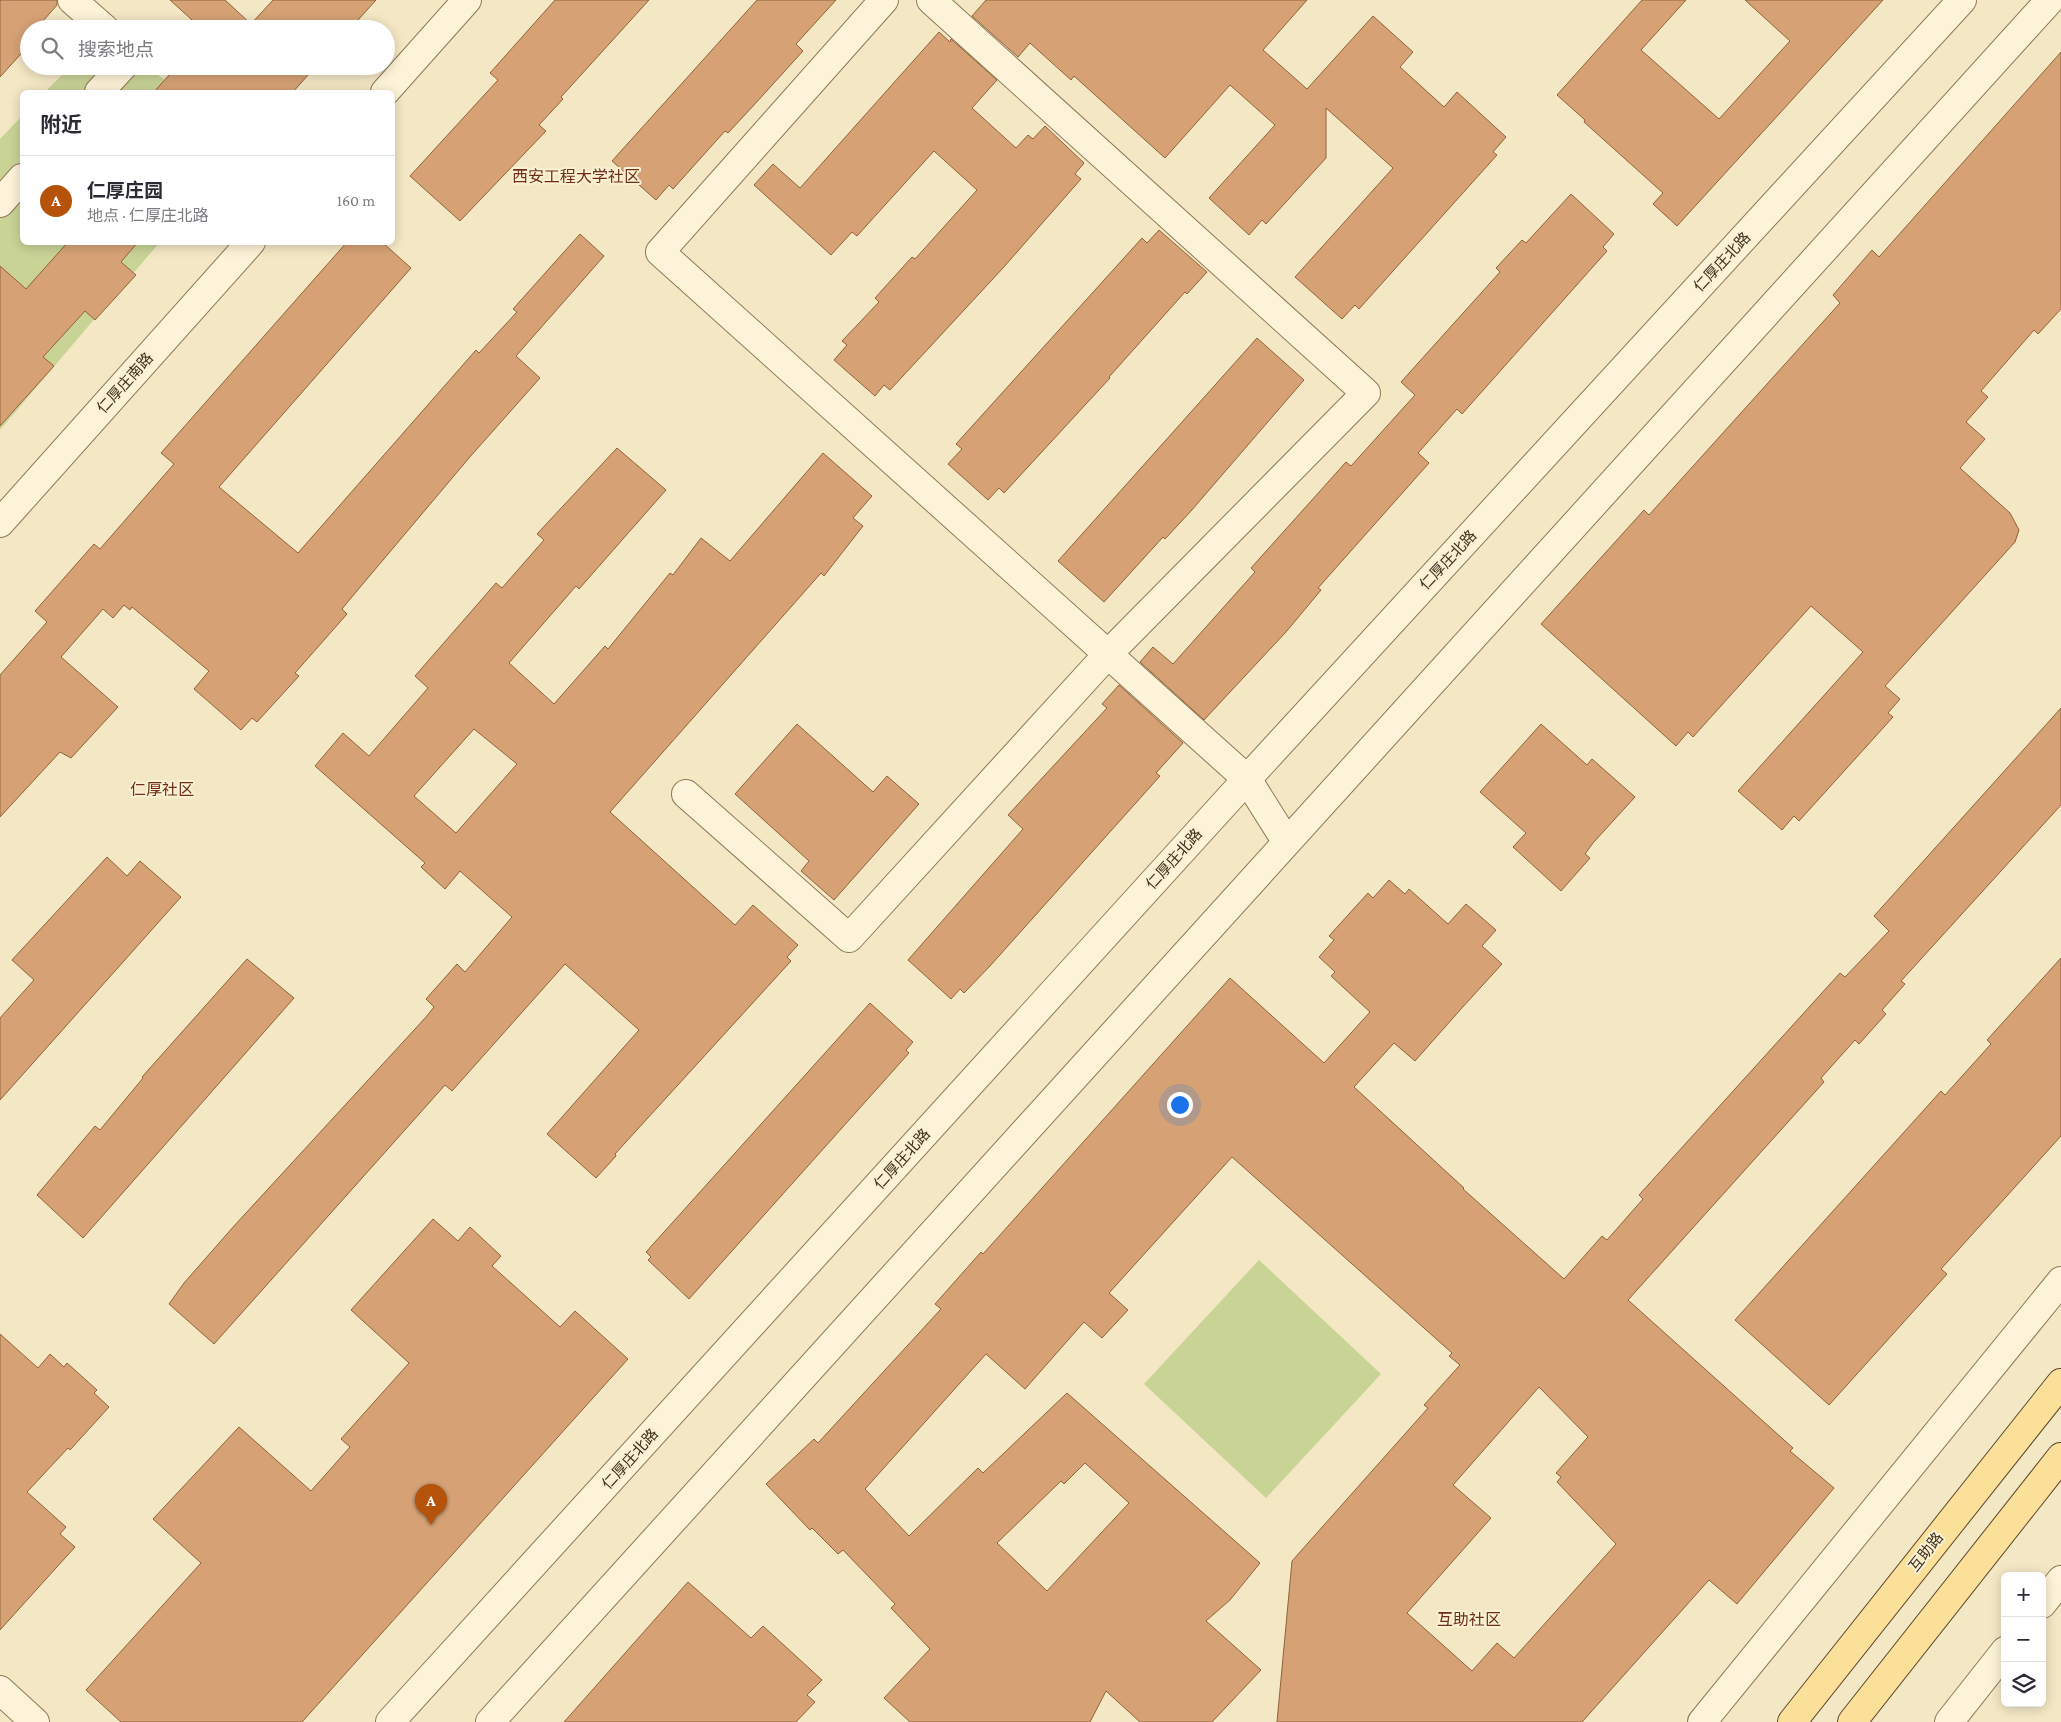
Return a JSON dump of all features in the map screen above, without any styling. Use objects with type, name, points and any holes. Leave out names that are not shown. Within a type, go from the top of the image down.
[{"type":"main road","name":"互助路","points":[[1792,1722],[2061,1383]]},
{"type":"main road","points":[[1852,1722],[2061,1457]]},
{"type":"street","points":[[72,0],[95,20]]},
{"type":"street","points":[[387,90],[467,0]]},
{"type":"street","points":[[884,0],[660,252],[1247,779],[1286,841]]},
{"type":"street","points":[[686,794],[848,938],[1108,654],[1366,393],[931,0]]},
{"type":"street","name":"仁厚庄北路","points":[[390,1722],[1247,779],[1962,0]]},
{"type":"street","points":[[490,1722],[1286,841],[2050,0]]},
{"type":"street","points":[[101,90],[115,75]]},
{"type":"street","points":[[0,203],[20,180]]},
{"type":"street","name":"仁厚庄南路","points":[[0,523],[247,245]]},
{"type":"street","points":[[1702,1722],[2061,1282]]},
{"type":"street","points":[[2046,1599],[2061,1580]]},
{"type":"street","points":[[1948,1722],[2001,1656]]},
{"type":"street","points":[[0,1690],[35,1722]]},
{"type":"green space","points":[[62,75],[158,75],[176,90],[47,90]]},
{"type":"green space","points":[[20,118],[20,245],[157,245],[0,430],[0,139]]},
{"type":"green space","points":[[1259,1260],[1381,1374],[1266,1498],[1144,1384]]},
{"type":"building","points":[[0,0],[57,0],[57,5],[44,20],[20,20],[20,55],[0,77]]},
{"type":"building","points":[[170,0],[225,0],[247,20],[192,20]]},
{"type":"building","points":[[273,0],[376,0],[358,20],[255,20]]},
{"type":"building","points":[[555,0],[649,0],[561,97],[563,99],[539,125],[546,131],[460,221],[410,176],[498,80],[490,73]]},
{"type":"building","points":[[757,0],[836,0],[796,44],[803,51],[728,133],[725,131],[673,189],[669,185],[656,200],[612,161]]},
{"type":"building","points":[[986,0],[1307,0],[1263,50],[1307,89],[1373,16],[1413,52],[1400,67],[1444,107],[1457,92],[1506,137],[1493,152],[1497,155],[1359,309],[1355,305],[1342,319],[1295,277],[1393,168],[1326,108],[1326,158],[1266,224],[1262,220],[1249,235],[1209,198],[1275,125],[1230,85],[1165,158],[1074,76],[1071,80],[1030,43],[1018,57],[972,16]]},
{"type":"building","points":[[1642,0],[1686,0],[1641,50],[1719,119],[1790,41],[1745,0],[1883,0],[1677,226],[1653,204],[1663,193],[1557,95]]},
{"type":"building","points":[[939,32],[950,42],[951,39],[997,80],[972,108],[1016,148],[1028,135],[1033,139],[1045,126],[1084,163],[1075,174],[1081,179],[1003,268],[890,390],[884,385],[875,396],[834,360],[847,345],[842,341],[879,302],[875,298],[912,257],[915,259],[977,190],[934,151],[857,236],[852,232],[831,255],[754,185],[773,164],[800,188]]},
{"type":"building","points":[[2061,52],[2061,309],[2038,334],[2034,330],[1981,391],[1988,397],[1966,422],[1985,439],[1960,468],[2010,513],[2019,530],[2015,542],[1885,686],[1900,699],[1888,713],[1893,717],[1799,821],[1794,816],[1782,830],[1738,791],[1863,652],[1811,606],[1693,737],[1688,732],[1676,746],[1541,624],[1644,510],[1649,515],[1840,303],[1833,295],[1872,250],[1879,257]]},
{"type":"building","points":[[169,75],[308,75],[295,90],[156,90]]},
{"type":"building","points":[[1571,194],[1614,234],[1603,247],[1607,251],[1462,414],[1457,409],[1418,453],[1429,463],[1318,588],[1321,590],[1286,632],[1204,720],[1140,662],[1153,647],[1173,664],[1255,572],[1251,568],[1346,462],[1351,466],[1415,395],[1401,382],[1500,272],[1496,268],[1522,240],[1526,243]]},
{"type":"building","points":[[1159,230],[1207,272],[1187,294],[1185,292],[1110,378],[1004,493],[999,488],[988,500],[948,464],[962,449],[956,444],[1142,238],[1147,243]]},
{"type":"building","points":[[580,234],[604,256],[516,356],[540,378],[469,458],[351,598],[342,609],[347,614],[295,673],[299,676],[257,722],[252,718],[241,730],[194,689],[209,671],[132,607],[130,610],[124,605],[113,618],[103,609],[61,657],[118,707],[71,758],[60,752],[0,817],[0,675],[47,622],[35,611],[94,544],[100,549],[174,464],[161,453],[344,245],[385,245],[411,268],[219,487],[298,553],[476,350],[479,353],[517,312],[513,309]]},
{"type":"building","points":[[65,245],[135,245],[121,262],[136,275],[95,320],[85,311],[43,357],[54,366],[0,426],[0,266],[26,289]]},
{"type":"building","points":[[1257,338],[1304,380],[1191,511],[1165,539],[1163,537],[1104,602],[1058,561]]},
{"type":"building","points":[[617,448],[666,490],[579,589],[576,586],[509,663],[554,704],[605,646],[608,649],[670,573],[673,575],[701,538],[730,561],[823,453],[872,496],[853,518],[863,526],[824,576],[821,573],[610,812],[735,925],[753,905],[798,945],[787,957],[791,961],[615,1154],[616,1156],[596,1178],[547,1134],[639,1030],[565,964],[452,1091],[445,1085],[214,1344],[169,1304],[184,1283],[234,1226],[426,1017],[434,1007],[426,999],[457,964],[465,972],[512,917],[460,871],[445,889],[421,867],[425,863],[315,766],[343,733],[369,756],[428,688],[415,676],[496,583],[502,588],[544,540],[537,534]],"holes":[[[474,729],[517,764],[456,833],[414,796]]]},
{"type":"building","points":[[1119,685],[1183,743],[1156,773],[1160,776],[990,966],[964,993],[960,989],[951,999],[908,960],[1023,829],[1008,815],[1107,708],[1102,704]]},
{"type":"building","points":[[2061,708],[2061,805],[1901,981],[1905,984],[1882,1010],[1886,1014],[1859,1044],[1855,1040],[1821,1078],[1824,1082],[1628,1300],[1793,1448],[1790,1451],[1834,1488],[1737,1604],[1709,1580],[1582,1722],[1277,1722],[1292,1561],[1428,1408],[1424,1405],[1460,1365],[1449,1356],[1452,1353],[1232,1157],[1109,1293],[1128,1310],[1102,1338],[1084,1322],[1025,1389],[986,1354],[865,1489],[909,1536],[978,1468],[983,1473],[1067,1393],[1260,1563],[1230,1600],[1206,1621],[1261,1670],[1212,1722],[1140,1722],[1106,1691],[1090,1722],[910,1722],[884,1698],[930,1649],[891,1608],[895,1604],[843,1550],[838,1554],[812,1528],[810,1530],[766,1484],[814,1439],[818,1443],[941,1309],[935,1304],[981,1252],[983,1254],[1230,978],[1324,1063],[1370,1012],[1331,976],[1335,972],[1319,957],[1334,940],[1329,936],[1368,893],[1373,898],[1389,880],[1405,894],[1409,889],[1448,924],[1466,904],[1496,930],[1482,946],[1502,964],[1415,1061],[1394,1043],[1354,1087],[1463,1189],[1564,1279],[1602,1236],[1607,1240],[1643,1199],[1639,1195],[1840,973],[1845,977],[1889,931],[1874,916]],"holes":[[[1539,1387],[1588,1437],[1556,1473],[1561,1477],[1557,1482],[1616,1544],[1514,1658],[1497,1643],[1472,1671],[1407,1613],[1491,1518],[1453,1485]],[[1085,1463],[1129,1503],[1047,1591],[997,1543],[1061,1481],[1064,1484]]]},
{"type":"building","points":[[797,724],[873,792],[887,776],[919,804],[834,900],[801,871],[809,861],[735,794]]},
{"type":"building","points":[[1541,724],[1587,765],[1592,759],[1635,797],[1593,843],[1585,854],[1590,858],[1561,891],[1513,847],[1526,833],[1480,792]]},
{"type":"building","points":[[107,857],[127,876],[140,861],[181,897],[0,1100],[0,1018],[34,980],[12,960]]},
{"type":"building","points":[[2061,958],[2061,1136],[1941,1269],[1947,1274],[1829,1405],[1735,1320],[1941,1091],[1945,1095],[1991,1044],[1987,1040]]},
{"type":"building","points":[[247,959],[294,998],[83,1238],[37,1195],[95,1126],[100,1130],[142,1077]]},
{"type":"building","points":[[870,1003],[913,1042],[906,1050],[909,1053],[689,1299],[648,1260],[651,1257],[646,1252]]},
{"type":"building","points":[[433,1219],[458,1241],[470,1227],[501,1256],[492,1266],[560,1327],[575,1311],[628,1359],[302,1722],[121,1722],[86,1690],[201,1563],[153,1519],[239,1427],[311,1491],[350,1447],[341,1439],[409,1363],[351,1310]]},
{"type":"building","points":[[0,1334],[38,1368],[50,1354],[64,1367],[67,1363],[97,1390],[94,1393],[109,1407],[70,1450],[68,1448],[27,1492],[66,1527],[60,1534],[75,1547],[0,1630]]},
{"type":"building","points":[[688,1582],[751,1638],[763,1626],[822,1680],[807,1695],[815,1702],[796,1722],[564,1722]]},
{"type":"place","name":"仁厚庄园","points":[[431,1525]]},
{"type":"district","name":"西安工程大学社区","points":[[576,176]]},
{"type":"district","name":"仁厚社区","points":[[162,789]]},
{"type":"district","name":"互助社区","points":[[1469,1619]]}]
